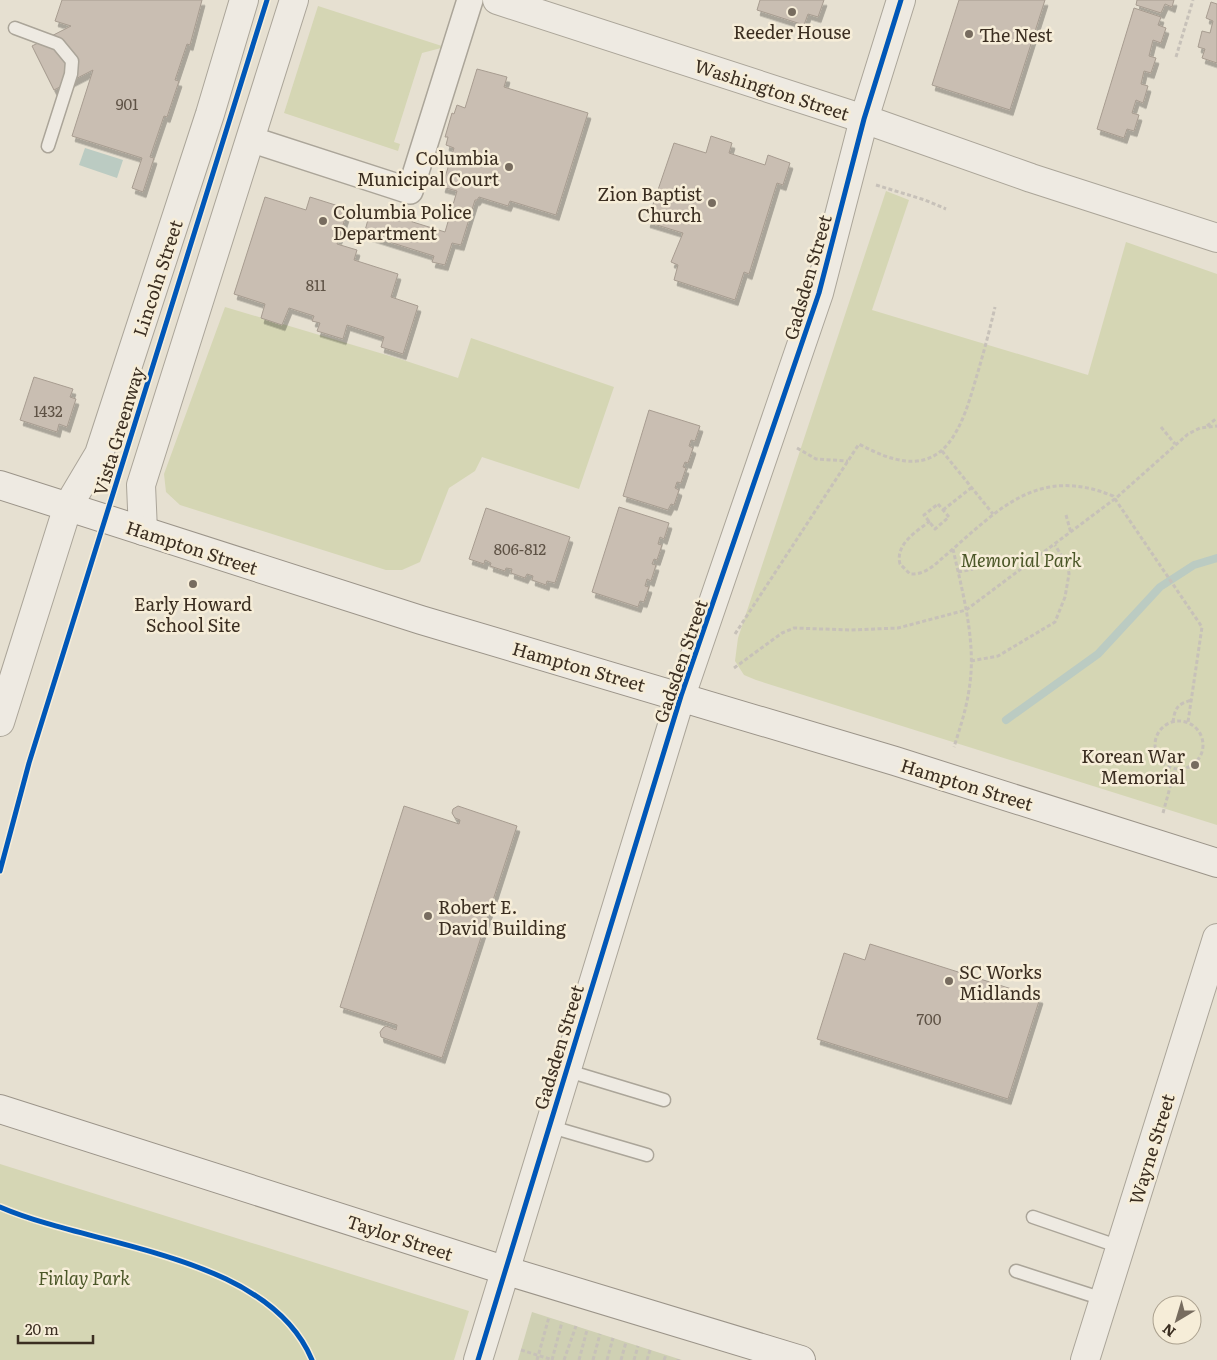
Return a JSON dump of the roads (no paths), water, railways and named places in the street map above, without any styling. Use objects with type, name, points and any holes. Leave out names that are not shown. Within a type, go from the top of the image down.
[{"type":"street","name":"Lincoln Street","points":[[0,722],[68,506],[99,454],[210,114],[244,0]]},
{"type":"street","points":[[143,531],[141,485],[294,0]]},
{"type":"street","points":[[250,139],[410,191],[470,0]]},
{"type":"street","name":"Washington Street","points":[[497,0],[864,119],[1031,178],[1217,238]]},
{"type":"street","name":"Gadsden Street","points":[[478,1360],[565,1070],[681,696],[797,363],[836,229],[864,119],[901,0]]},
{"type":"street","name":"Hampton Street","points":[[0,485],[421,620],[681,696],[1217,863]]},
{"type":"street","name":"Wayne Street","points":[[1085,1360],[1217,938]]},
{"type":"street","name":"Taylor Street","points":[[0,1109],[504,1270],[801,1360]]},
{"type":"lane","points":[[15,28],[58,44],[72,62],[71,74],[48,146]]},
{"type":"lane","points":[[565,1070],[664,1100]]},
{"type":"lane","points":[[548,1126],[647,1155]]},
{"type":"lane","points":[[1033,1217],[1120,1247]]},
{"type":"lane","points":[[1016,1271],[1103,1298]]},
{"type":"waterway","points":[[1006,720],[1098,654],[1160,587],[1194,565],[1217,558]]},
{"type":"place","name":"Reeder House","points":[[792,12]]},
{"type":"place","name":"The Nest","points":[[969,34]]},
{"type":"place","name":"Columbia Municipal Court","points":[[509,167]]},
{"type":"place","name":"Zion Baptist Church","points":[[712,203]]},
{"type":"place","name":"Columbia Police Department","points":[[323,221]]},
{"type":"place","name":"Early Howard School Site","points":[[193,584]]},
{"type":"place","name":"Korean War Memorial","points":[[1195,765]]},
{"type":"place","name":"Robert E. David Building","points":[[428,916]]},
{"type":"place","name":"SC Works Midlands","points":[[949,981]]},
{"type":"park label","name":"Memorial Park","points":[[1021,559]]},
{"type":"park label","name":"Finlay Park","points":[[84,1277]]}]
